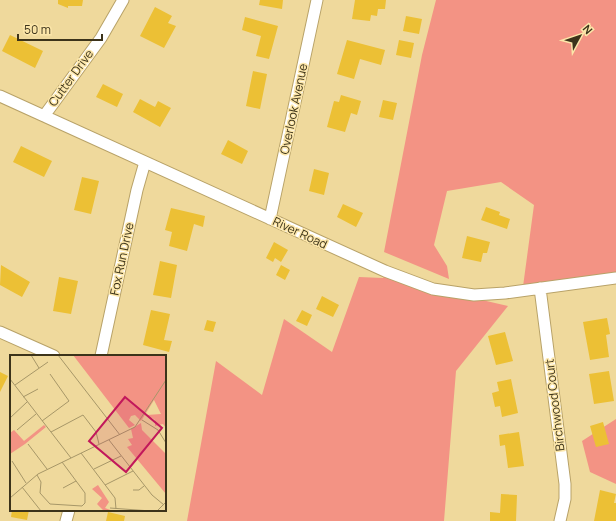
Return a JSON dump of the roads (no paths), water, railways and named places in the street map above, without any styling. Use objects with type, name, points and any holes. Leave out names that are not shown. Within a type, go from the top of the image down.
[{"type":"street","name":"Cutter Drive","points":[[44,116],[114,19],[123,0]]},
{"type":"street","name":"Overlook Avenue","points":[[270,219],[317,0]]},
{"type":"street","name":"River Road","points":[[0,96],[385,272],[433,289],[474,295],[616,278]]},
{"type":"street","name":"Fox Run Drive","points":[[101,355],[137,190],[145,162]]},
{"type":"street","name":"Birchwood Court","points":[[540,288],[566,484],[565,499],[560,521]]},
{"type":"street","points":[[0,332],[52,355]]},
{"type":"street","points":[[66,521],[69,511]]}]
